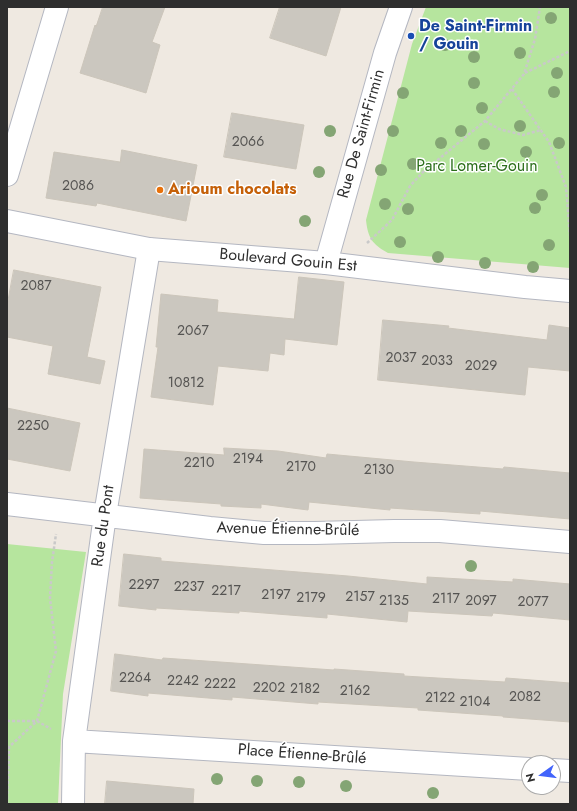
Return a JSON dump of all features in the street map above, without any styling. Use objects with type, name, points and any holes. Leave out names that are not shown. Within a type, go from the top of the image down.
[{"type":"street","points":[[7,175],[57,7]]},
{"type":"street","name":"Rue De Saint-Firmin","points":[[326,263],[385,53],[401,7]]},
{"type":"street","name":"Boulevard Gouin Est","points":[[7,221],[149,249],[326,263],[570,291]]},
{"type":"street","name":"Rue du Pont","points":[[72,804],[74,741],[105,515],[149,249]]},
{"type":"street","name":"Avenue Étienne-Brûlé","points":[[7,504],[264,533],[440,531],[570,542]]},
{"type":"street","name":"Place Étienne-Brûlé","points":[[74,741],[521,769]]},
{"type":"path","points":[[364,246],[392,220],[410,186],[423,172],[485,121],[524,74],[535,39],[540,7]]},
{"type":"path","points":[[524,74],[570,51]]},
{"type":"path","points":[[512,89],[549,142],[566,187],[570,236]]},
{"type":"path","points":[[485,121],[499,129],[523,135],[540,130]]},
{"type":"path","points":[[7,804],[9,747],[37,721],[56,651],[50,598],[52,562],[59,510]]},
{"type":"path","points":[[7,721],[37,721]]},
{"type":"green space","name":"Parc Lomer-Gouin","points":[[426,7],[570,7],[570,268],[388,253],[378,247],[372,240],[368,231],[366,220],[412,44]]},
{"type":"green space","points":[[7,544],[86,552],[63,694],[58,804],[7,804]]},
{"type":"building","points":[[103,7],[165,7],[152,42],[160,45],[146,93],[80,73],[95,25],[96,26]]},
{"type":"building","points":[[280,7],[341,7],[326,56],[270,38]]},
{"type":"building","points":[[232,113],[304,125],[296,169],[224,157]]},
{"type":"building","points":[[122,150],[197,165],[186,221],[97,203],[96,206],[46,198],[54,152],[120,162]]},
{"type":"building","points":[[14,270],[101,287],[87,357],[105,361],[100,384],[48,374],[53,346],[7,337],[7,306]]},
{"type":"building","points":[[299,277],[344,282],[337,345],[285,339],[284,355],[270,353],[268,371],[218,366],[213,405],[151,397],[158,347],[156,347],[161,294],[218,300],[217,312],[294,319]]},
{"type":"building","points":[[383,320],[449,326],[448,328],[547,340],[549,325],[570,328],[570,371],[528,367],[525,395],[378,380]]},
{"type":"building","points":[[7,408],[80,423],[70,471],[7,459]]},
{"type":"building","points":[[224,448],[278,451],[326,458],[327,454],[503,469],[504,467],[570,473],[570,519],[480,511],[480,514],[390,508],[390,510],[309,502],[308,510],[261,504],[261,508],[221,506],[221,504],[140,498],[144,449],[224,455]]},
{"type":"building","points":[[124,554],[161,558],[161,561],[427,584],[427,577],[513,582],[513,579],[570,584],[570,620],[493,613],[492,616],[408,611],[407,622],[327,614],[327,618],[239,611],[239,613],[156,608],[156,610],[119,606]]},
{"type":"building","points":[[115,654],[162,660],[163,658],[334,669],[404,674],[404,676],[505,682],[506,678],[570,683],[570,722],[418,710],[418,708],[318,702],[318,704],[232,697],[232,700],[148,693],[148,696],[111,691]]},
{"type":"building","points":[[107,781],[194,789],[193,804],[105,804]]},
{"type":"place","name":"De Saint-Firmin / Gouin","points":[[411,36]]},
{"type":"place","name":"Arioum chocolats","points":[[160,190]]}]
